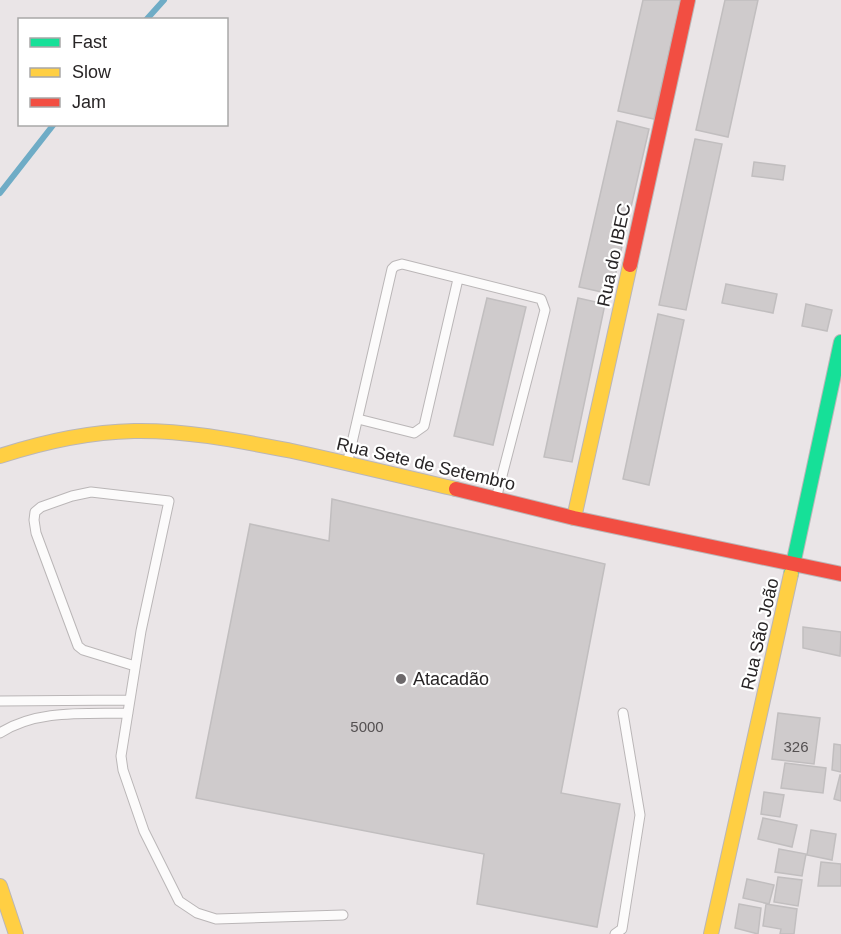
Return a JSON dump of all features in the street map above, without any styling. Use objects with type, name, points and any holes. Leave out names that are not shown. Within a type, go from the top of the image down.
[{"type":"street","name":"Rua do IBEC","points":[[574,518],[688,0]]},
{"type":"street","name":"Rua São João","points":[[711,934],[841,342]]},
{"type":"street","name":"Rua Sete de Setembro","points":[[0,456],[35,445],[77,437],[134,431],[189,434],[246,442],[496,498],[574,518],[841,574]]},
{"type":"street","points":[[0,886],[16,934]]},
{"type":"lane","points":[[347,464],[392,269],[402,264],[541,299],[544,304],[545,310],[496,498]]},
{"type":"lane","points":[[358,419],[414,433],[424,426],[458,279]]},
{"type":"lane","points":[[135,666],[83,650],[78,646],[36,533],[35,512],[41,507],[91,492],[169,501],[141,631],[121,756],[123,770],[144,831],[179,901],[197,913],[216,919],[343,915]]},
{"type":"lane","points":[[0,701],[130,700]]},
{"type":"lane","points":[[0,734],[11,726],[51,715],[128,713]]},
{"type":"lane","points":[[615,934],[622,929],[640,815],[623,713]]},
{"type":"building","points":[[643,0],[681,0],[654,119],[618,111]]},
{"type":"building","points":[[725,0],[758,0],[728,137],[696,130]]},
{"type":"building","points":[[617,121],[649,129],[611,294],[579,287]]},
{"type":"building","points":[[695,139],[722,144],[686,310],[659,305]]},
{"type":"building","points":[[754,162],[785,166],[783,180],[752,176]]},
{"type":"building","points":[[726,284],[777,294],[773,313],[722,303]]},
{"type":"building","points":[[487,298],[526,307],[493,445],[454,436]]},
{"type":"building","points":[[578,298],[605,304],[572,462],[544,457]]},
{"type":"building","points":[[806,304],[832,310],[827,331],[802,326]]},
{"type":"building","points":[[658,314],[684,320],[649,485],[623,479]]},
{"type":"building","name":"Atacadão","points":[[332,499],[605,564],[561,793],[620,804],[597,927],[477,904],[484,854],[196,798],[250,524],[329,541]]},
{"type":"building","points":[[803,627],[841,632],[840,656],[803,648]]},
{"type":"building","points":[[778,713],[820,718],[814,764],[772,759]]},
{"type":"building","points":[[834,744],[841,745],[841,772],[832,770]]},
{"type":"building","points":[[785,763],[826,768],[823,793],[781,788]]},
{"type":"building","points":[[841,775],[841,801],[834,799]]},
{"type":"building","points":[[764,792],[784,795],[780,817],[761,814]]},
{"type":"building","points":[[763,818],[797,825],[792,847],[758,839]]},
{"type":"building","points":[[811,830],[836,834],[832,860],[807,855]]},
{"type":"building","points":[[779,849],[806,854],[802,876],[775,872]]},
{"type":"building","points":[[821,862],[841,864],[841,886],[818,886]]},
{"type":"building","points":[[778,877],[802,880],[798,906],[774,902]]},
{"type":"building","points":[[747,879],[774,885],[769,904],[743,898]]},
{"type":"building","points":[[739,904],[761,908],[758,934],[735,928]]},
{"type":"building","points":[[766,904],[797,909],[794,934],[780,934],[781,929],[763,926]]},
{"type":"waterway","points":[[148,18],[164,0]]},
{"type":"waterway","points":[[0,193],[52,126]]},
{"type":"traffic: fast","points":[[791,574],[841,342]]},
{"type":"traffic: slow","points":[[574,518],[630,265]]},
{"type":"traffic: slow","points":[[0,456],[49,442],[83,436],[134,431],[174,432],[292,451],[456,489]]},
{"type":"traffic: slow","points":[[711,934],[791,574]]},
{"type":"traffic: slow","points":[[0,886],[16,934]]},
{"type":"traffic: jam","points":[[630,265],[688,0]]},
{"type":"traffic: jam","points":[[456,489],[574,518],[841,574]]},
{"type":"place","name":"Atacadão","points":[[401,679]]}]
